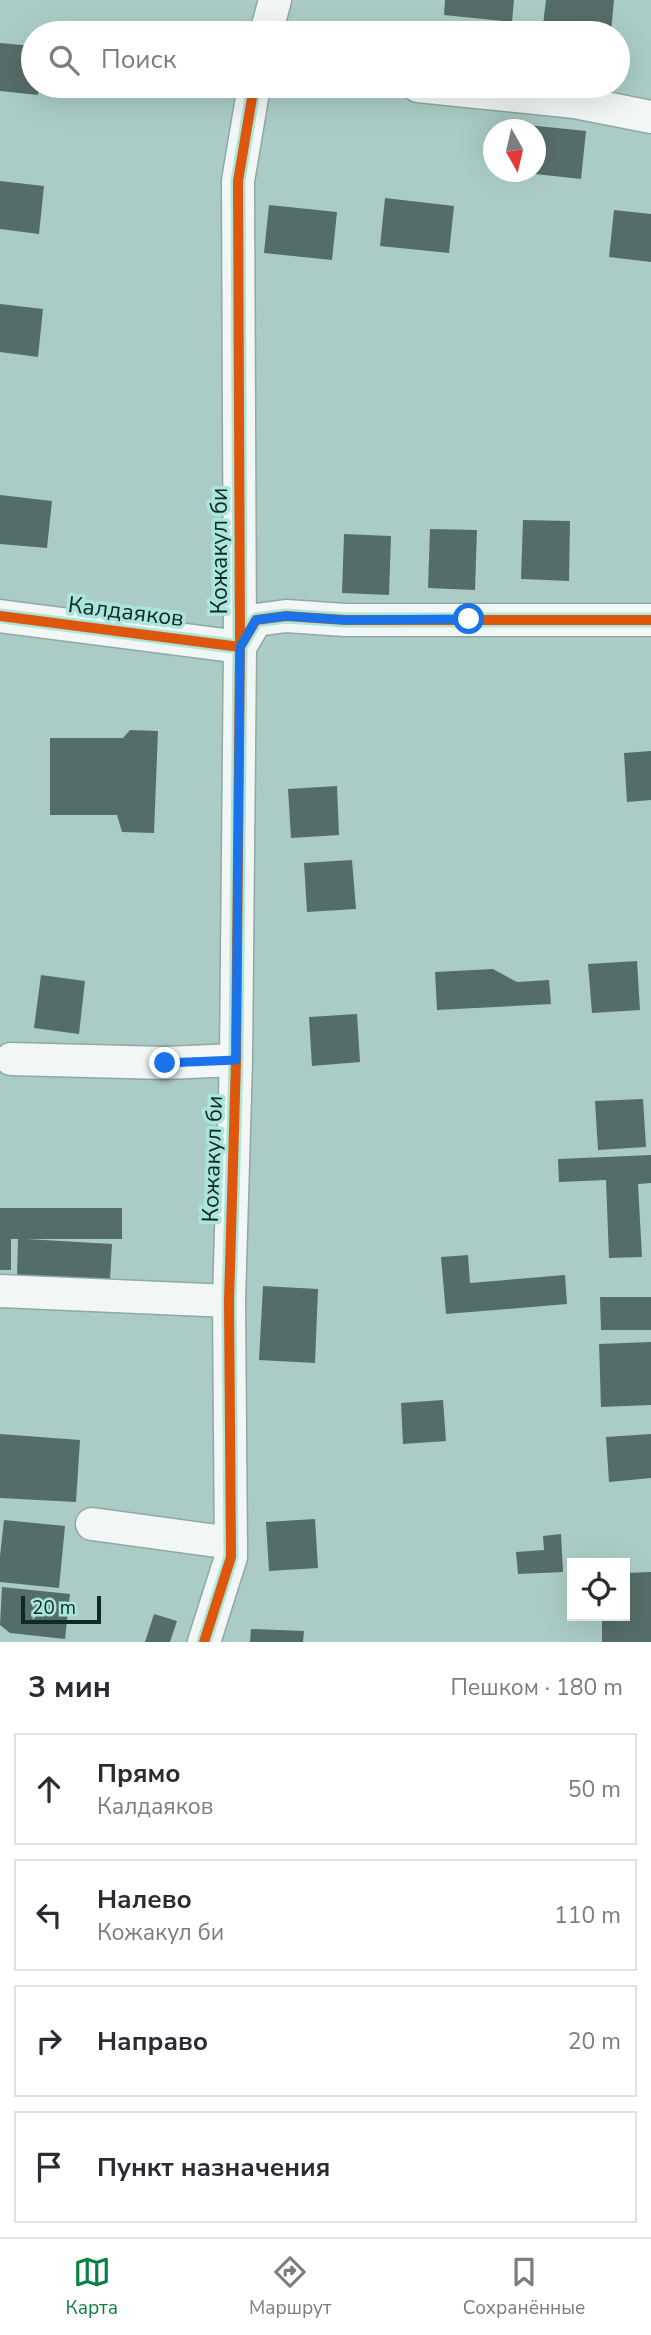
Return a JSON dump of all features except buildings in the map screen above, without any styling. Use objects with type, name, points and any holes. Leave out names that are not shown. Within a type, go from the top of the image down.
[{"type":"street","points":[[269,21],[275,0]]},
{"type":"street","name":"Кожакул би","points":[[204,1642],[231,1557],[229,1301],[236,1060],[240,647],[238,181],[252,98]]},
{"type":"street","points":[[536,98],[575,102],[651,117]]},
{"type":"street","name":"Калдаяков","points":[[0,616],[240,647]]},
{"type":"street","points":[[240,647],[256,620],[286,616],[345,620],[651,620]]},
{"type":"street","points":[[11,1059],[165,1063],[236,1060]]},
{"type":"street","points":[[0,1292],[229,1301]]},
{"type":"street","points":[[92,1524],[231,1543]]},
{"type":"cycle path","points":[[204,1642],[231,1557],[229,1301],[236,1060],[240,647],[238,181],[252,98]]},
{"type":"cycle path","points":[[0,616],[240,647],[256,620],[286,616],[345,620],[651,620]]},
{"type":"route","points":[[165,1063],[236,1060],[240,647],[256,620],[286,616],[345,620],[469,619]]}]
